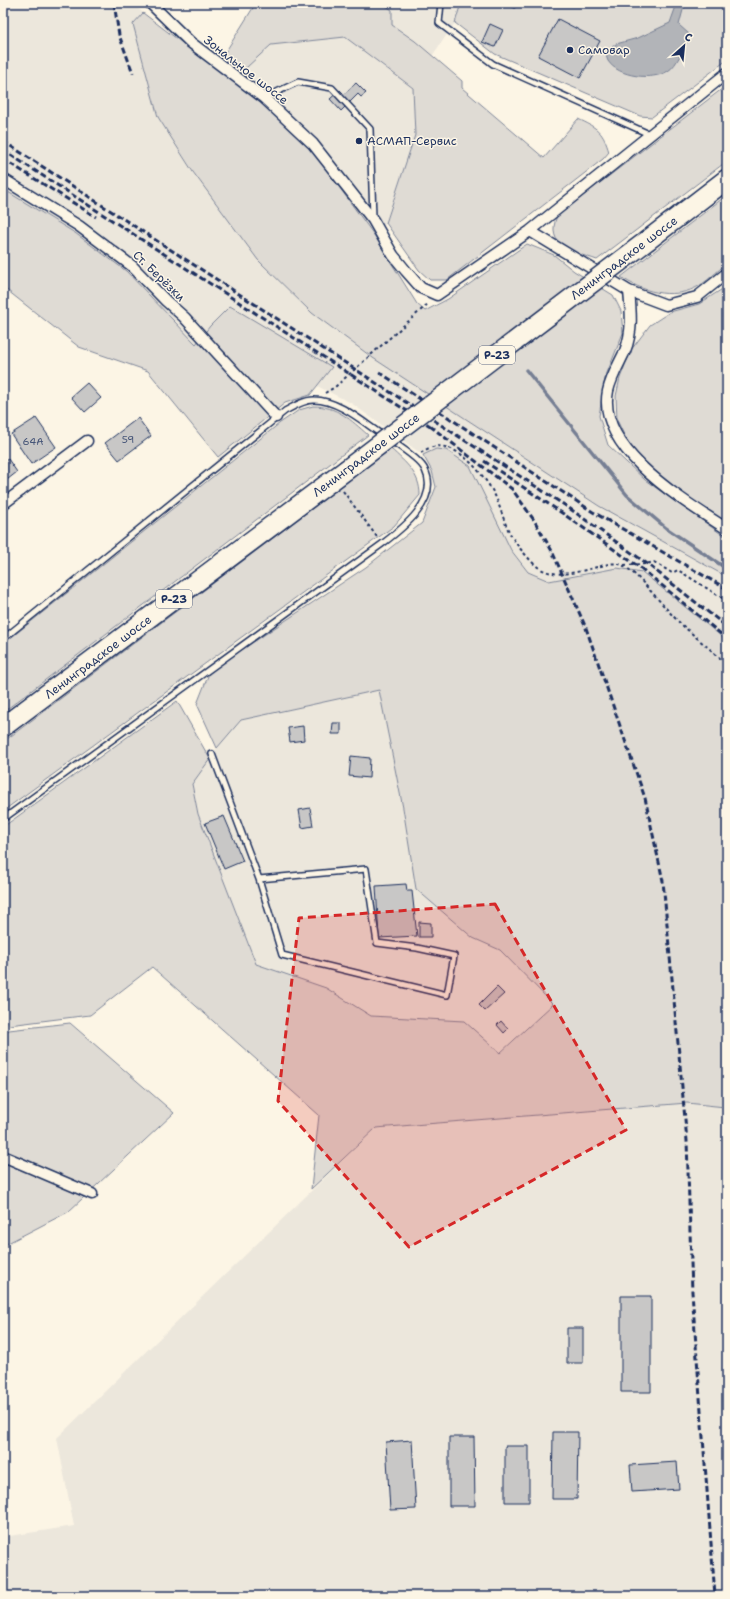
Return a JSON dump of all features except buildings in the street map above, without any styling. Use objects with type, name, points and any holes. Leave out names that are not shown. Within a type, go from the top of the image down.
[{"type":"highway","name":"Ленинградское шоссе","points":[[3,727],[346,470],[727,179]]},
{"type":"street","name":"Зональное шоссе","points":[[150,3],[190,42],[264,98],[313,144],[373,220],[393,255],[422,288],[437,295]]},
{"type":"street","points":[[437,295],[530,231],[649,134],[727,73]]},
{"type":"street","name":"Ст. Берёзки","points":[[3,179],[79,226],[132,266],[184,317],[276,417]]},
{"type":"street","points":[[530,231],[630,291],[666,305],[697,297],[727,273]]},
{"type":"street","points":[[630,291],[632,325],[625,350],[608,391],[608,409],[614,431],[627,450],[651,474],[680,498],[727,529]]},
{"type":"street","points":[[3,504],[87,441]]},
{"type":"street","points":[[3,1156],[92,1194]]},
{"type":"lane","points":[[441,3],[439,23],[493,64],[649,134]]},
{"type":"lane","points":[[264,98],[298,82],[332,88],[370,129],[373,220]]},
{"type":"lane","points":[[3,639],[276,417],[299,404],[313,400],[328,402],[352,415],[401,447],[425,470],[428,482],[421,507],[412,519],[382,544],[3,819]]},
{"type":"lane","points":[[212,754],[259,878],[282,955],[447,995],[454,956],[417,948],[377,943],[366,869],[259,878]]},
{"type":"path","points":[[687,3],[693,3]]},
{"type":"path","points":[[313,400],[335,387],[437,295]]},
{"type":"path","points":[[417,462],[421,454],[435,446],[449,448],[464,458],[492,490],[514,540],[531,561],[541,570],[552,574],[564,574],[612,564],[646,564],[654,562],[672,573],[678,570],[727,601]]},
{"type":"path","points":[[344,492],[382,544]]},
{"type":"path","points":[[623,565],[678,621],[727,665]]},
{"type":"highlighted area","points":[[495,904],[626,1130],[409,1247],[278,1101],[299,918]]},
{"type":"shaded area","points":[[3,3],[133,3],[143,13],[133,24],[158,117],[191,170],[258,260],[312,313],[373,358],[599,506],[727,577],[727,641],[642,572],[593,572],[549,581],[528,572],[436,449],[423,455],[351,403],[317,386],[331,367],[210,326],[196,344],[126,271],[75,233],[3,189]]},
{"type":"shaded area","points":[[256,3],[382,3],[392,10],[392,25],[415,41],[462,81],[462,88],[544,158],[578,119],[599,131],[609,152],[603,159],[447,280],[430,280],[419,270],[386,223],[415,135],[413,88],[345,37],[271,45],[235,78],[310,147],[374,235],[417,304],[425,311],[448,299],[527,244],[554,255],[574,271],[613,295],[621,311],[623,333],[605,378],[599,416],[608,445],[645,480],[727,538],[727,577],[599,506],[373,358],[312,313],[258,260],[193,172],[158,117],[133,24],[143,13],[181,42],[218,64]]},
{"type":"shaded area","points":[[382,3],[461,3],[455,23],[432,56],[391,25],[392,10]]},
{"type":"shaded area","points":[[461,3],[727,3],[727,60],[652,117],[640,116],[495,54],[455,23]]},
{"type":"shaded area","points":[[673,3],[687,3],[683,10],[679,25],[689,34],[675,65],[662,74],[654,76],[636,76],[619,71],[608,61],[606,52],[616,44],[638,38],[670,23],[675,9]]},
{"type":"shaded area","name":"АСМАП-Сервис","points":[[345,37],[413,88],[415,135],[386,223],[374,235],[310,147],[235,78],[271,45]]},
{"type":"shaded area","points":[[727,85],[727,161],[597,260],[571,251],[558,241],[555,235],[554,226],[557,216]]},
{"type":"shaded area","points":[[3,189],[75,233],[126,271],[196,344],[210,326],[230,306],[332,367],[310,395],[285,403],[218,457],[148,371],[79,347],[3,287]]},
{"type":"shaded area","points":[[727,195],[727,263],[707,280],[699,286],[686,292],[666,293],[647,290],[621,277]]},
{"type":"shaded area","points":[[727,286],[727,524],[671,485],[640,458],[627,441],[617,420],[616,396],[620,378],[631,350],[650,325],[670,312],[699,304]]},
{"type":"shaded area","points":[[313,406],[329,408],[336,411],[349,419],[368,435],[3,712],[3,644],[280,423],[299,410]]},
{"type":"shaded area","points":[[391,449],[407,464],[415,475],[418,481],[420,495],[394,526],[3,811],[3,742]]},
{"type":"shaded area","points":[[436,449],[446,450],[470,466],[511,550],[528,572],[549,581],[617,568],[642,572],[727,641],[727,1109],[725,1107],[687,1103],[376,1128],[311,1189],[319,1115],[152,967],[90,1015],[9,1025],[3,1019],[3,827],[177,701],[210,759],[192,784],[198,814],[256,964],[326,988],[371,1016],[464,1021],[500,1053],[553,1004],[500,950],[473,938],[416,889],[403,808],[379,690],[241,720],[217,748],[197,704],[210,671],[366,567],[422,523],[436,487],[432,471],[423,455]]},
{"type":"shaded area","points":[[379,690],[403,808],[416,889],[473,938],[500,950],[553,1004],[499,1053],[464,1021],[371,1016],[326,988],[256,964],[198,814],[192,784],[212,754],[241,720]]},
{"type":"shaded area","points":[[70,1023],[174,1113],[68,1212],[4,1245],[3,1247],[3,1035],[9,1030]]},
{"type":"shaded area","points":[[687,1103],[725,1107],[727,1109],[727,1596],[3,1596],[3,1537],[74,1526],[57,1438],[376,1128]]},
{"type":"waterway","points":[[526,370],[627,495],[666,528],[727,569]]},
{"type":"railway","points":[[114,3],[119,35],[133,73]]},
{"type":"railway","points":[[3,141],[566,506],[646,563],[727,627]]},
{"type":"railway","points":[[3,150],[435,429]]},
{"type":"railway","points":[[3,159],[96,217]]},
{"type":"railway","points":[[379,372],[593,512],[727,589]]},
{"type":"railway","points":[[430,426],[512,489],[534,520],[552,551],[586,628],[645,798],[663,881],[687,1141],[692,1292],[715,1596]]},
{"type":"railway","points":[[484,461],[642,569],[727,639]]},
{"type":"place","name":"Самовар","points":[[570,50]]},
{"type":"place","name":"АСМАП-Сервис","points":[[359,141]]}]
